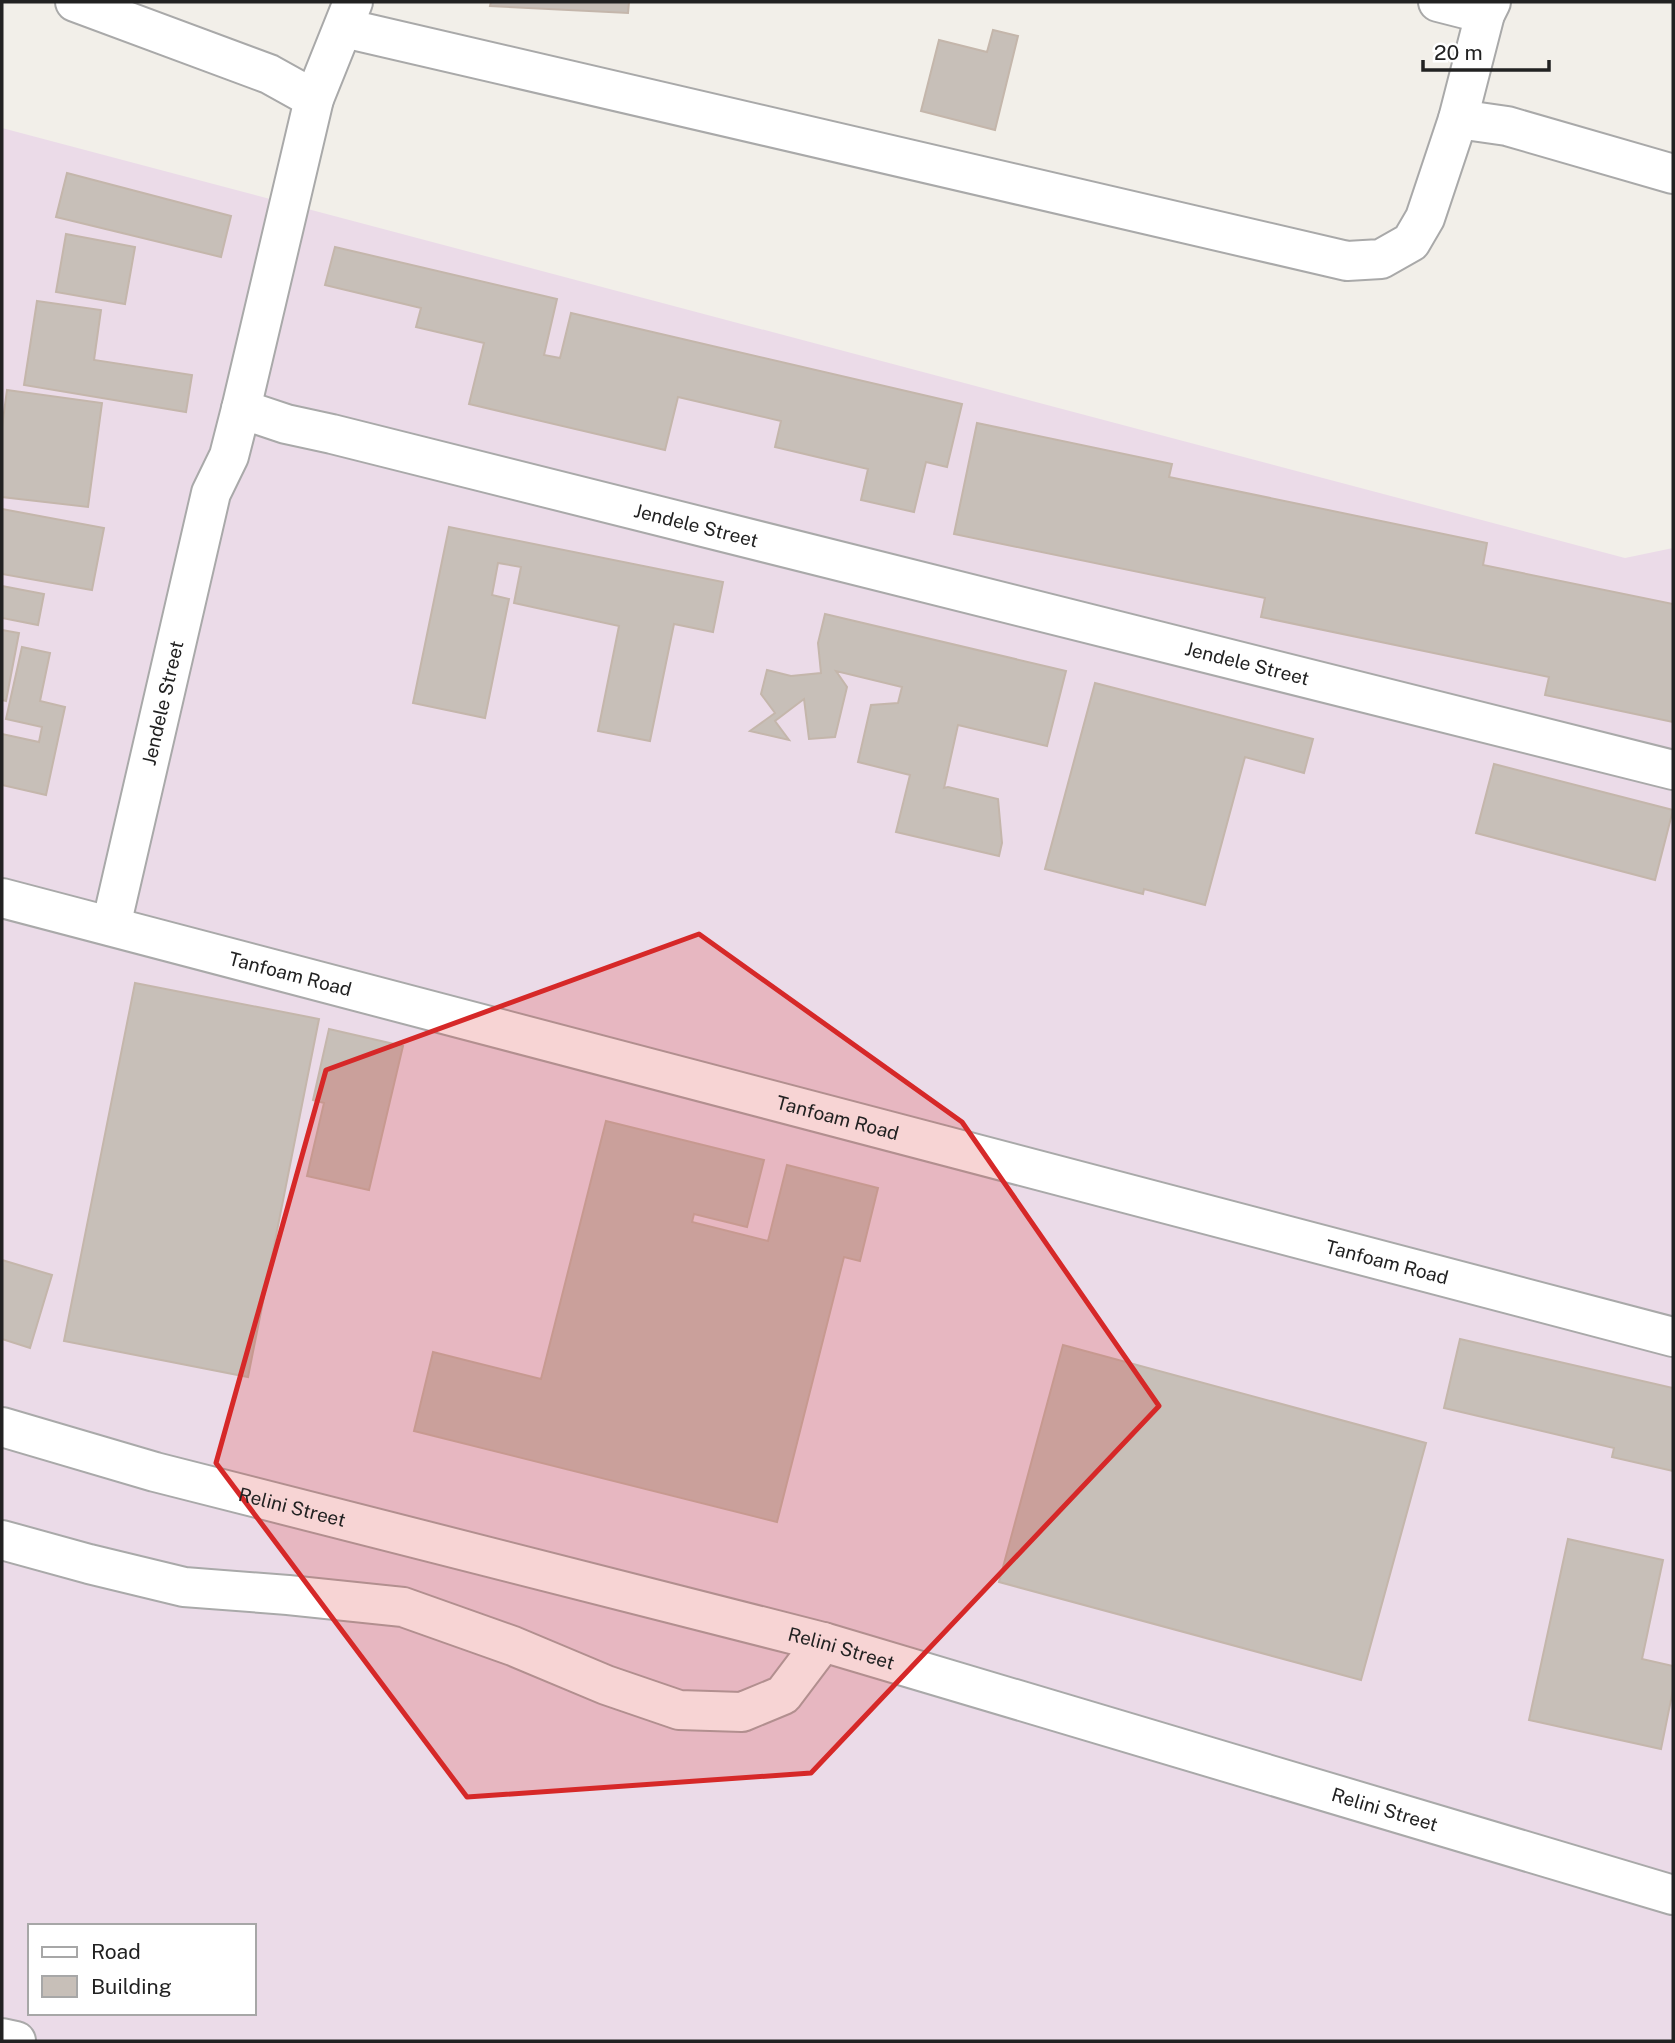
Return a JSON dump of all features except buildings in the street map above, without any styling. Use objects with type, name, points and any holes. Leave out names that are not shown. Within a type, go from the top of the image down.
[{"type":"street","points":[[75,2],[269,74],[314,99]]},
{"type":"street","points":[[241,409],[314,99],[348,15],[1347,261],[1381,258],[1411,242],[1425,218],[1458,119],[1488,8],[1438,2]]},
{"type":"street","points":[[1458,119],[1507,125],[1673,174]]},
{"type":"street","name":"Jendele Street","points":[[111,926],[211,493],[229,456],[241,409],[286,424],[1673,770]]},
{"type":"street","name":"Tanfoam Road","points":[[2,898],[1673,1337]]},
{"type":"street","name":"Relini Street","points":[[2,1427],[155,1472],[823,1642],[1673,1895]]},
{"type":"street","points":[[2,1540],[184,1587],[403,1607],[513,1646],[606,1685],[679,1710],[743,1712],[783,1695],[823,1642]]},
{"type":"street","points":[[2,2038],[16,2041]]},
{"type":"highlighted area","points":[[699,934],[962,1122],[1159,1406],[811,1773],[467,1797],[216,1463],[326,1070]]},
{"type":"shaded area","points":[[2,128],[1625,558],[1673,548],[1673,2041],[2,2041]]}]
